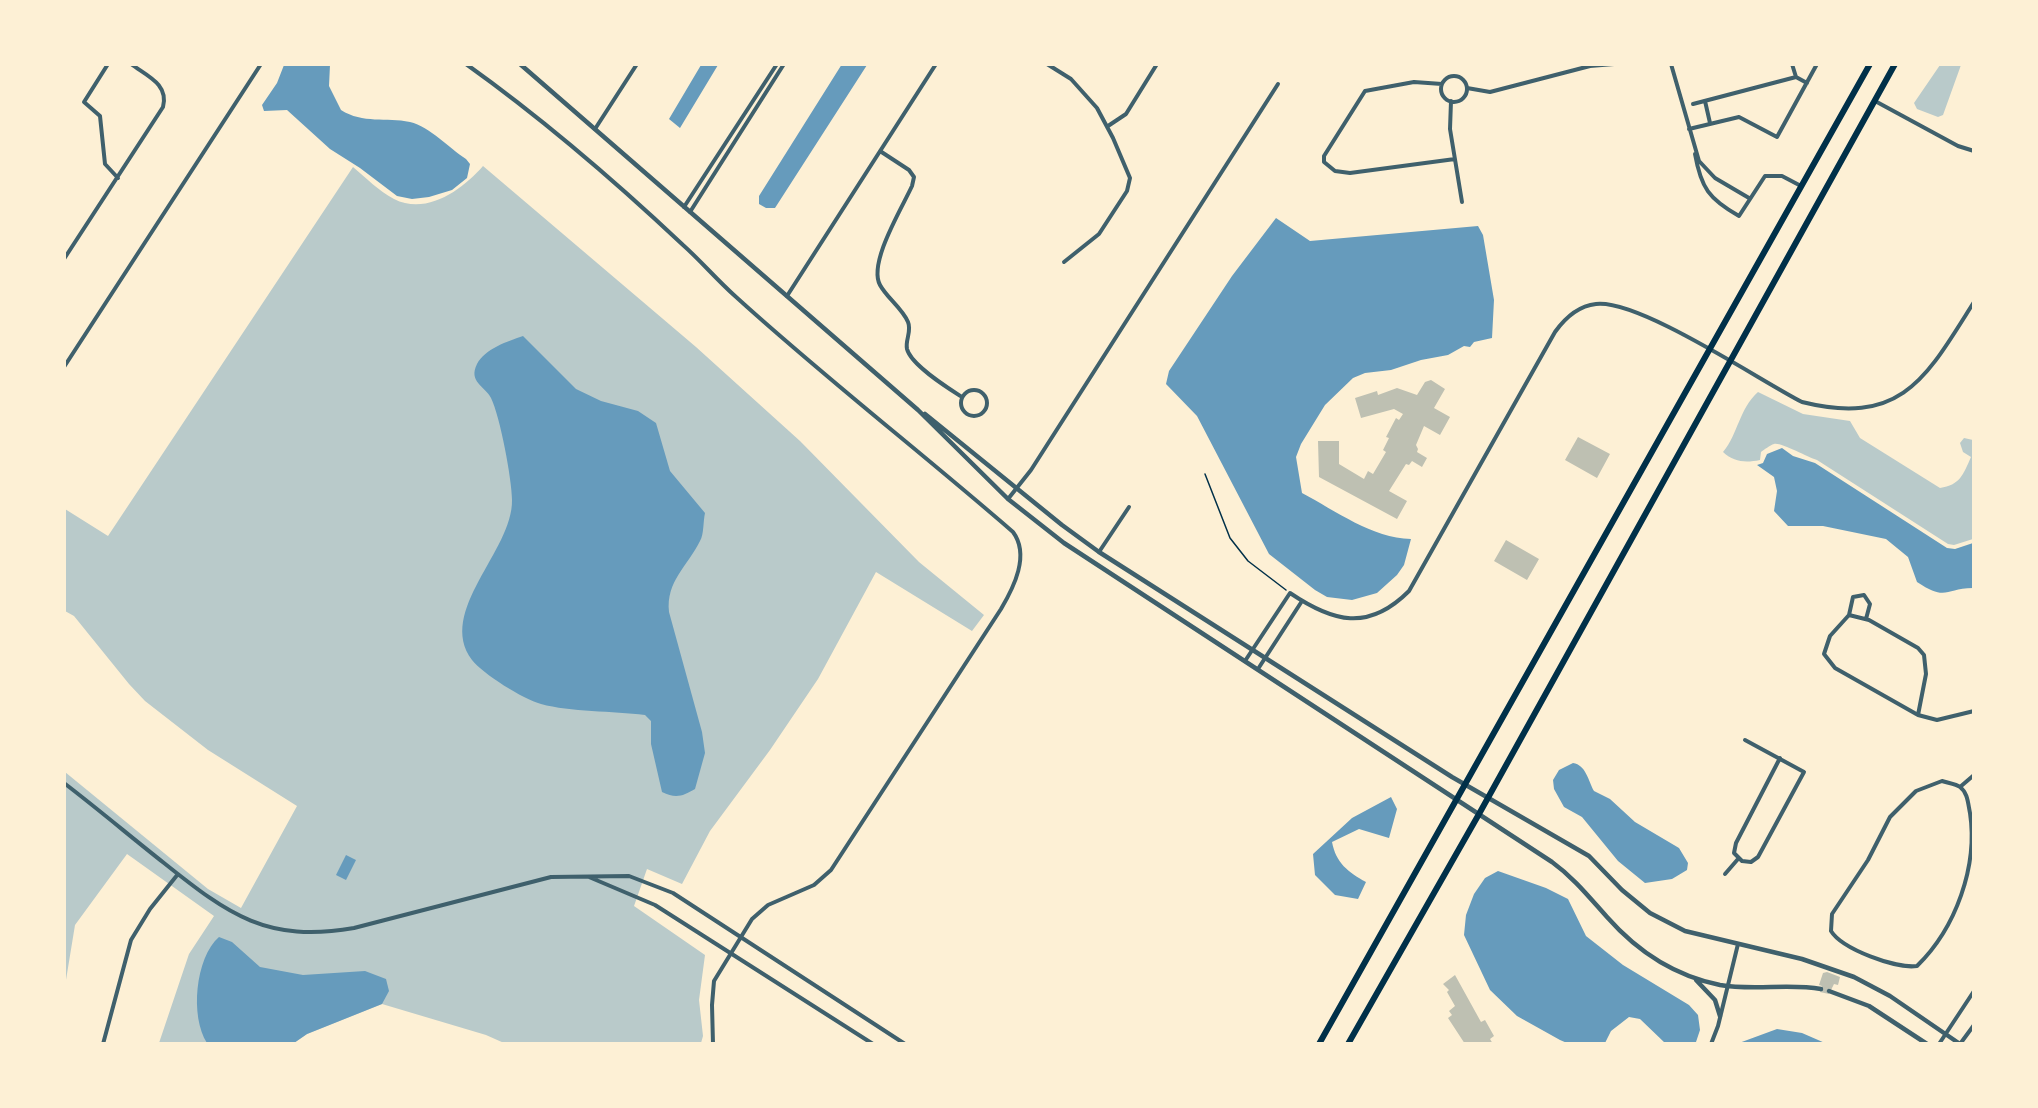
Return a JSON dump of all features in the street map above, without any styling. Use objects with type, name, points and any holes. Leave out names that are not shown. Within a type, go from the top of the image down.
[{"type":"main road","points":[[1319,1044],[1459,800],[1870,64]]},
{"type":"main road","points":[[1348,1044],[1479,814],[1895,64]]},
{"type":"street","points":[[108,64],[84,102],[100,116],[105,164],[118,178]]},
{"type":"street","points":[[64,259],[118,178],[165,100],[161,85],[131,64]]},
{"type":"street","points":[[64,367],[261,64]]},
{"type":"street","points":[[466,64],[517,100],[684,245],[743,303],[848,397],[912,445],[1013,532],[1020,548],[1015,580],[1001,609],[831,870],[814,885],[760,911],[730,954],[714,981],[713,1044]]},
{"type":"street","points":[[520,64],[918,410],[1008,499],[1039,525],[1567,873],[1618,929],[1649,955],[1694,978],[1728,986],[1821,989]]},
{"type":"street","points":[[595,129],[637,64]]},
{"type":"street","points":[[684,207],[777,64]]},
{"type":"street","points":[[690,212],[784,64]]},
{"type":"street","points":[[787,296],[936,64]]},
{"type":"street","points":[[1047,64],[1071,79],[1088,97],[1108,126],[1129,172],[1129,187],[1095,239],[1064,262]]},
{"type":"street","points":[[1108,126],[1126,114],[1157,64]]},
{"type":"street","points":[[1467,88],[1490,92],[1590,66],[1614,64]]},
{"type":"street","points":[[1671,64],[1703,186],[1715,201],[1739,216],[1759,182],[1772,174],[1782,176],[1802,187]]},
{"type":"street","points":[[1792,64],[1796,77]]},
{"type":"street","points":[[1689,129],[1739,117],[1777,137],[1817,64]]},
{"type":"street","points":[[1455,76],[1463,80],[1467,88],[1462,99],[1451,101],[1442,94],[1442,84],[1447,78],[1455,76]]},
{"type":"street","points":[[1693,104],[1796,77],[1807,83]]},
{"type":"street","points":[[1442,84],[1414,82],[1374,88],[1365,92],[1324,156],[1324,162],[1335,171],[1350,173],[1455,159]]},
{"type":"street","points":[[1008,499],[1031,470],[1278,84]]},
{"type":"street","points":[[1875,100],[1958,146],[1974,151]]},
{"type":"street","points":[[1451,101],[1450,129],[1462,202]]},
{"type":"street","points":[[1705,101],[1710,123]]},
{"type":"street","points":[[880,152],[909,170],[914,177],[879,259],[877,277],[880,286],[907,320],[910,329],[907,348],[910,356],[962,397]]},
{"type":"street","points":[[1695,154],[1715,178],[1749,198]]},
{"type":"street","points":[[1245,661],[1290,593],[1330,616],[1356,619],[1383,612],[1409,591],[1555,332],[1563,321],[1581,309],[1594,304],[1610,304],[1630,310],[1730,361],[1802,402],[1823,407],[1873,407],[1911,388],[1927,374],[1974,302]]},
{"type":"street","points":[[973,390],[983,393],[987,402],[985,410],[974,416],[966,413],[961,405],[962,397],[973,390]]},
{"type":"street","points":[[918,410],[938,423],[1016,488],[1100,552],[1466,786],[1589,856],[1622,890],[1650,913],[1685,931],[1821,964],[1854,977],[1890,996],[1960,1044],[1974,1025]]},
{"type":"street","points":[[1100,552],[1129,507]]},
{"type":"street","points":[[1866,619],[1870,604],[1864,596],[1853,597],[1849,615],[1825,645],[1824,654],[1828,663],[1918,715],[1937,720],[1974,711]]},
{"type":"street","points":[[1258,669],[1302,601]]},
{"type":"street","points":[[1849,615],[1866,619],[1918,648],[1924,655],[1926,674],[1918,715]]},
{"type":"street","points":[[1745,740],[1780,758],[1804,772],[1758,857],[1751,862],[1738,859],[1734,853],[1736,843],[1780,758]]},
{"type":"street","points":[[1960,787],[1974,775]]},
{"type":"street","points":[[1942,781],[1960,787],[1966,795],[1972,823],[1970,862],[1963,892],[1934,944],[1917,966],[1898,966],[1836,939],[1831,931],[1832,914],[1868,860],[1896,809],[1916,791],[1942,781]]},
{"type":"street","points":[[64,783],[213,902],[239,917],[274,928],[309,933],[354,928],[540,878],[629,876],[673,893],[905,1044]]},
{"type":"street","points":[[1725,874],[1738,859]]},
{"type":"street","points":[[103,1044],[131,940],[150,909],[178,874]]},
{"type":"street","points":[[585,876],[639,896],[873,1044]]},
{"type":"street","points":[[1711,1044],[1738,944]]},
{"type":"street","points":[[1694,978],[1715,1000],[1720,1016]]},
{"type":"street","points":[[1830,991],[1869,1006],[1927,1044]]},
{"type":"street","points":[[1939,1044],[1974,991]]},
{"type":"path","points":[[1204,474],[1234,543],[1248,561],[1290,593]]},
{"type":"shaded area","points":[[1940,65],[1961,65],[1943,115],[1938,117],[1917,109],[1914,103]]},
{"type":"shaded area","points":[[483,166],[696,347],[800,441],[919,562],[984,615],[972,631],[876,572],[818,679],[770,750],[710,831],[682,884],[647,869],[634,906],[705,955],[699,1000],[703,1036],[701,1043],[504,1043],[486,1035],[382,1004],[307,1034],[294,1043],[159,1043],[189,954],[214,916],[127,854],[75,925],[65,986],[65,772],[208,889],[241,908],[297,806],[208,750],[145,701],[74,616],[65,611],[65,509],[108,536],[353,167],[394,199],[419,204],[443,198],[455,191]]},
{"type":"shaded area","points":[[1758,392],[1803,414],[1850,421],[1860,438],[1940,488],[1956,482],[1963,474],[1971,457],[1963,452],[1960,443],[1964,438],[1973,440],[1973,539],[1954,545],[1948,544],[1817,460],[1782,445],[1774,444],[1761,452],[1760,460],[1740,461],[1731,458],[1723,452],[1747,406]]},
{"type":"water","points":[[842,64],[867,65],[775,208],[766,208],[759,204],[759,196]]},
{"type":"water","points":[[284,65],[330,65],[329,86],[341,110],[366,119],[410,122],[425,128],[466,159],[470,164],[467,178],[452,190],[429,197],[412,199],[397,196],[330,149],[287,110],[264,111],[262,105],[277,83]]},
{"type":"water","points":[[701,65],[718,65],[680,128],[669,119]]},
{"type":"water","points":[[1276,218],[1310,241],[1478,226],[1483,235],[1494,300],[1492,338],[1474,342],[1470,347],[1464,346],[1448,355],[1421,360],[1391,370],[1365,373],[1353,378],[1325,405],[1301,444],[1296,457],[1302,493],[1368,529],[1411,539],[1404,565],[1397,575],[1377,593],[1352,600],[1327,597],[1269,554],[1197,416],[1166,384],[1169,371],[1232,276]]},
{"type":"water","points":[[523,336],[576,389],[601,401],[638,411],[656,423],[670,471],[705,513],[701,538],[678,575],[669,601],[669,612],[702,732],[705,753],[695,789],[683,795],[675,796],[662,792],[651,744],[651,721],[645,715],[565,709],[533,701],[504,685],[477,666],[463,641],[463,622],[469,601],[501,540],[509,520],[512,500],[502,433],[491,398],[476,380],[475,370],[485,354],[504,343]]},
{"type":"water","points":[[1782,448],[1793,456],[1815,463],[1947,548],[1955,549],[1973,543],[1973,588],[1941,593],[1927,588],[1917,582],[1908,557],[1886,539],[1823,526],[1788,526],[1774,511],[1777,491],[1774,477],[1757,465],[1763,463],[1767,454]]},
{"type":"water","points":[[1573,763],[1584,770],[1594,791],[1610,799],[1635,822],[1679,848],[1688,863],[1687,870],[1672,879],[1645,883],[1618,861],[1582,817],[1564,807],[1554,789],[1553,780],[1559,770]]},
{"type":"water","points":[[1391,797],[1397,809],[1389,838],[1359,829],[1332,842],[1336,856],[1344,866],[1366,882],[1358,899],[1335,895],[1315,875],[1313,854],[1352,818]]},
{"type":"water","points":[[346,855],[356,860],[346,880],[336,875]]},
{"type":"water","points":[[1498,871],[1546,888],[1568,899],[1586,936],[1623,965],[1689,1005],[1698,1015],[1700,1030],[1696,1042],[1665,1043],[1640,1019],[1629,1017],[1611,1031],[1605,1043],[1567,1043],[1517,1016],[1490,990],[1464,935],[1466,915],[1474,894],[1485,878]]},
{"type":"water","points":[[219,937],[232,942],[260,967],[303,975],[365,971],[386,979],[389,991],[382,1004],[307,1034],[294,1043],[207,1043],[198,1018],[198,988],[205,959]]},
{"type":"water","points":[[1777,1029],[1802,1033],[1825,1043],[1739,1043]]},
{"type":"building","points":[[1431,380],[1445,389],[1434,408],[1450,417],[1440,435],[1424,426],[1416,445],[1417,452],[1427,458],[1422,467],[1412,461],[1409,465],[1406,464],[1389,491],[1407,501],[1397,519],[1319,477],[1318,441],[1339,441],[1339,464],[1364,479],[1368,471],[1373,474],[1386,452],[1383,450],[1389,438],[1386,437],[1396,418],[1399,420],[1403,414],[1394,409],[1361,418],[1355,398],[1377,391],[1378,395],[1397,388],[1417,395],[1425,382]]},
{"type":"building","points":[[1578,437],[1610,454],[1597,478],[1565,460]]},
{"type":"building","points":[[1506,540],[1539,559],[1527,580],[1494,561]]},
{"type":"building","points":[[1827,972],[1840,977],[1838,985],[1834,984],[1829,994],[1820,992],[1822,986],[1819,985],[1823,973]]},
{"type":"building","points":[[1455,975],[1481,1022],[1485,1020],[1494,1036],[1490,1039],[1493,1044],[1465,1044],[1448,1018],[1452,1015],[1449,1011],[1455,1006],[1447,992],[1449,990],[1443,984]]}]
